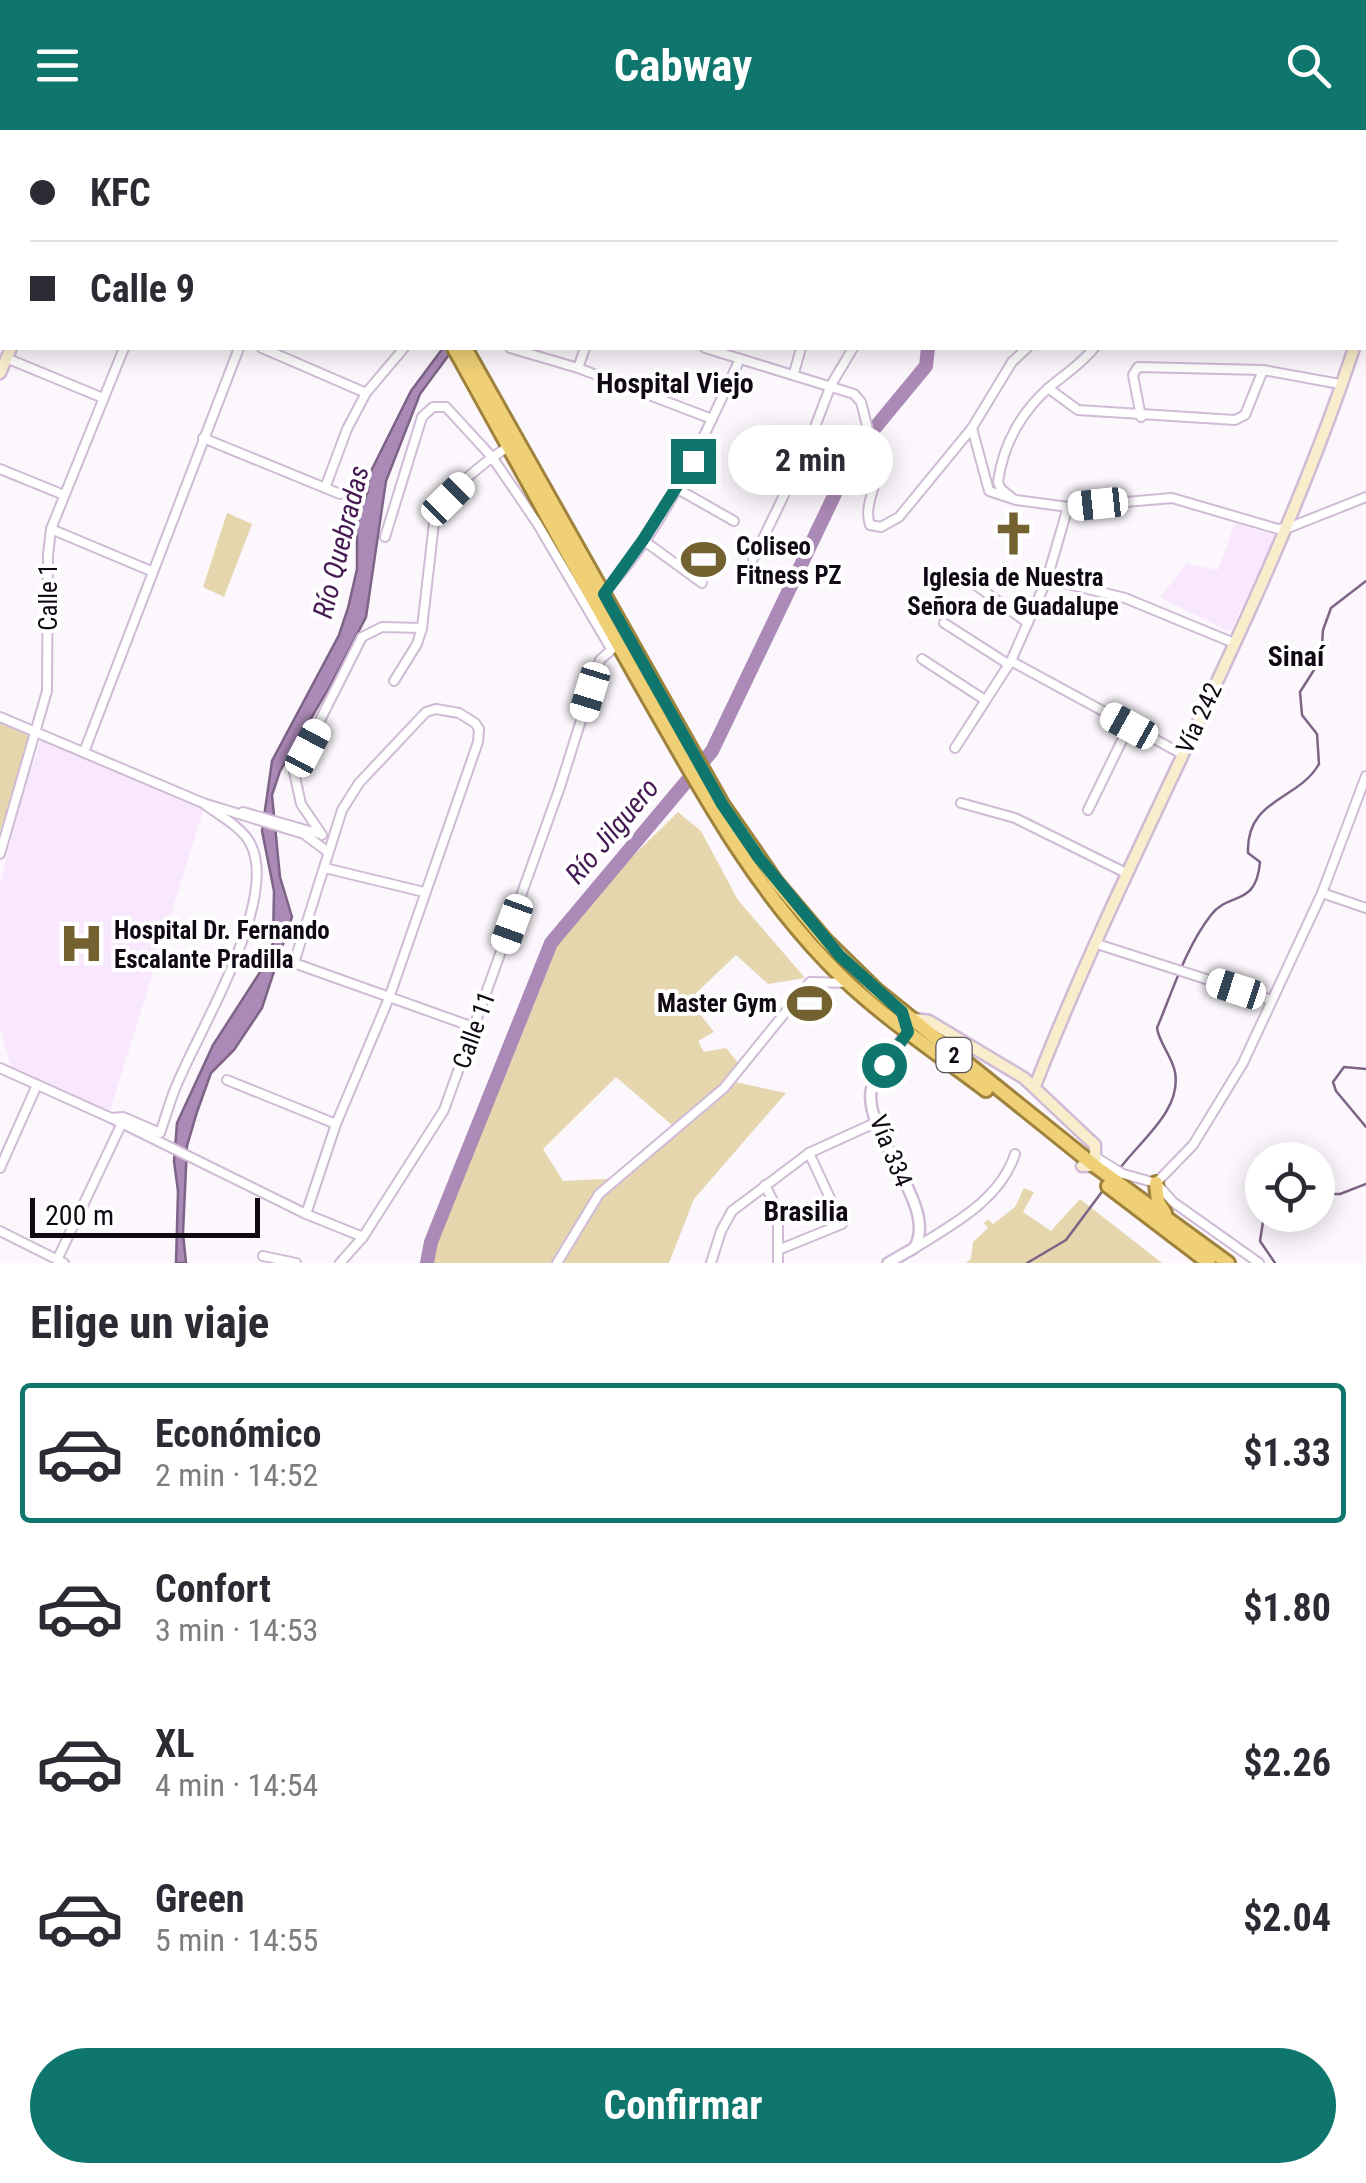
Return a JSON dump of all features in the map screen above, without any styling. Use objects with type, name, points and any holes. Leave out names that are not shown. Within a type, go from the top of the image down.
[{"type":"highway","name":"2","points":[[462,352],[599,596],[619,643],[686,764],[750,870],[849,983],[943,1046],[1209,1263]]},
{"type":"highway","name":"2","points":[[619,643],[776,882],[854,971],[904,1017],[1091,1163],[1228,1263]]},
{"type":"highway","points":[[830,965],[904,1017]]},
{"type":"highway","points":[[1156,1183],[1158,1202],[1169,1219]]},
{"type":"main road","name":"Vía 242","points":[[1035,1086],[1126,872],[1288,528],[1350,350]]},
{"type":"main road","points":[[904,1017],[930,1021],[1035,1086],[1091,1138],[1091,1163]]},
{"type":"street","name":"Calle 1","points":[[0,854],[47,692],[51,529],[123,350]]},
{"type":"street","points":[[84,752],[238,350]]},
{"type":"street","points":[[267,350],[366,393]]},
{"type":"street","points":[[325,488],[366,393],[402,350]]},
{"type":"street","points":[[517,350],[578,368],[712,419]]},
{"type":"street","points":[[578,368],[584,350]]},
{"type":"street","points":[[712,350],[854,394],[861,402],[878,475],[866,514],[870,525],[882,527],[899,517],[972,428],[1012,362],[1024,350]]},
{"type":"street","points":[[794,374],[800,350]]},
{"type":"street","points":[[753,559],[807,448],[831,385],[852,350]]},
{"type":"street","points":[[1016,500],[1001,490],[998,482],[1016,425],[1048,388],[1092,350]]},
{"type":"street","points":[[599,596],[643,540],[676,488],[740,358]]},
{"type":"street","points":[[4,363],[104,398]]},
{"type":"street","points":[[1141,416],[1133,376],[1138,367],[1264,370],[1340,384]]},
{"type":"street","points":[[1048,388],[1078,410],[1241,419],[1264,370]]},
{"type":"street","points":[[385,536],[426,410],[438,406],[454,411],[492,457],[619,643]]},
{"type":"street","points":[[972,428],[989,491],[1016,500],[1068,507],[1172,498],[1260,525],[1288,528],[1366,497]]},
{"type":"street","points":[[202,438],[340,494]]},
{"type":"street","points":[[394,681],[417,644],[422,628],[434,523],[439,511],[492,457],[514,443]]},
{"type":"street","points":[[0,470],[64,495]]},
{"type":"street","points":[[676,488],[734,520]]},
{"type":"street","points":[[956,748],[1009,662],[1028,623],[1047,579],[1068,507]]},
{"type":"street","points":[[51,529],[152,571]]},
{"type":"street","points":[[643,540],[702,583]]},
{"type":"street","points":[[1047,579],[1125,598],[1234,643]]},
{"type":"street","points":[[970,580],[1028,623]]},
{"type":"street","points":[[944,622],[1009,662],[1182,754]]},
{"type":"street","points":[[288,825],[301,816],[294,772],[362,637],[382,627],[422,628]]},
{"type":"street","name":"Calle 11","points":[[340,1263],[363,1238],[444,1110],[560,787],[600,660],[619,643]]},
{"type":"street","points":[[922,659],[985,700]]},
{"type":"street","points":[[306,1214],[336,1124],[389,998],[478,742],[474,723],[459,713],[436,709],[416,720],[348,800],[294,963],[389,998],[476,1028]]},
{"type":"street","points":[[0,717],[204,802],[322,834]]},
{"type":"street","points":[[1088,810],[1129,726]]},
{"type":"street","points":[[1156,1183],[1194,1145],[1243,1063],[1322,893],[1366,776]]},
{"type":"street","points":[[111,1118],[123,1117],[160,1134],[175,1089],[252,914],[256,885],[253,848],[248,838],[204,802]]},
{"type":"street","points":[[961,803],[1015,818],[1126,872]]},
{"type":"street","points":[[301,804],[330,848]]},
{"type":"street","points":[[288,825],[330,848]]},
{"type":"street","points":[[325,868],[424,892]]},
{"type":"street","points":[[1322,893],[1366,908]]},
{"type":"street","points":[[1094,943],[1271,1000]]},
{"type":"street","points":[[557,1263],[599,1194],[724,1088],[810,982],[849,983]]},
{"type":"street","name":"Vía 334","points":[[904,1017],[872,1088],[871,1100],[917,1217],[920,1237],[914,1248]]},
{"type":"street","points":[[0,1068],[363,1238]]},
{"type":"street","points":[[228,1080],[336,1124]]},
{"type":"street","points":[[0,1168],[37,1085]]},
{"type":"street","points":[[711,1263],[732,1211],[809,1154],[877,1122]]},
{"type":"street","points":[[0,1231],[60,1261],[122,1123]]},
{"type":"street","points":[[778,1250],[842,1224],[809,1154]]},
{"type":"street","points":[[888,1263],[970,1213],[1003,1177],[1015,1154]]},
{"type":"street","points":[[1091,1163],[1156,1183],[1173,1202],[1259,1263]]},
{"type":"street","points":[[765,1185],[778,1211],[778,1263]]},
{"type":"street","points":[[263,1256],[296,1263]]},
{"type":"shaded area","points":[[442,350],[453,350],[420,394],[386,481],[366,617],[280,771],[272,795],[280,877],[292,917],[262,1008],[234,1050],[211,1073],[197,1112],[187,1146],[183,1233],[186,1263],[176,1263],[177,1123],[213,1045],[264,966],[273,943],[274,891],[262,831],[272,761],[339,635],[357,569],[357,521],[370,473],[411,391]]},
{"type":"shaded area","points":[[227,513],[252,524],[224,597],[203,587]]},
{"type":"shaded area","points":[[1235,523],[1276,536],[1230,632],[1160,597],[1187,564],[1218,570]]},
{"type":"shaded area","points":[[0,722],[26,733],[29,739],[0,832]]},
{"type":"shaded area","name":"Hospital Dr. Fernando Escalante Pradilla","points":[[42,739],[204,808],[110,1111],[11,1067],[0,1029],[0,882]]},
{"type":"shaded area","points":[[678,812],[701,831],[738,900],[805,978],[768,984],[736,955],[689,1000],[714,1032],[698,1041],[704,1052],[726,1048],[739,1064],[726,1080],[786,1093],[694,1199],[669,1263],[427,1263],[431,1242],[551,943],[581,907]],"holes":[[[616,1077],[680,1132],[625,1178],[563,1181],[543,1149]]]},
{"type":"shaded area","points":[[1024,1188],[1034,1192],[1023,1212],[1051,1231],[1080,1199],[1162,1263],[966,1263],[971,1259],[973,1242],[988,1228],[984,1223],[988,1219],[993,1224],[1015,1207]]},
{"type":"waterway","name":"Río Jilguero","points":[[427,1263],[431,1242],[551,943],[712,751],[855,452],[926,366],[928,350]]},
{"type":"waterway","points":[[1121,1167],[1158,1124],[1172,1099],[1175,1072],[1157,1028],[1187,955],[1211,915],[1253,886],[1260,862],[1248,853],[1255,821],[1264,810],[1299,786],[1319,764],[1317,734],[1302,715],[1300,692],[1321,659],[1323,630],[1331,608],[1366,581]]},
{"type":"waterway","points":[[1366,1069],[1344,1067],[1333,1082],[1366,1127]]},
{"type":"waterway","points":[[1335,1194],[1366,1184]]},
{"type":"waterway","points":[[1027,1263],[1066,1240],[1104,1189]]},
{"type":"waterway","points":[[1261,1232],[1260,1241],[1275,1263]]},
{"type":"place","name":"Iglesia de Nuestra Señora de Guadalupe","points":[[1013,533]]},
{"type":"place","name":"Coliseo Fitness PZ","points":[[703,560]]},
{"type":"place","name":"Hospital Dr. Fernando Escalante Pradilla","points":[[81,944]]},
{"type":"place","name":"Master Gym","points":[[810,1003]]},
{"type":"district","name":"Hospital Viejo","points":[[675,383]]},
{"type":"district","name":"Sinaí","points":[[1296,656]]},
{"type":"district","name":"Brasilia","points":[[806,1211]]},
{"type":"route","points":[[693,461],[604,594],[722,804],[776,882],[854,971],[902,1012],[908,1032],[884,1065]]},
{"type":"water label","name":"Río Quebradas","points":[[341,542]]}]
